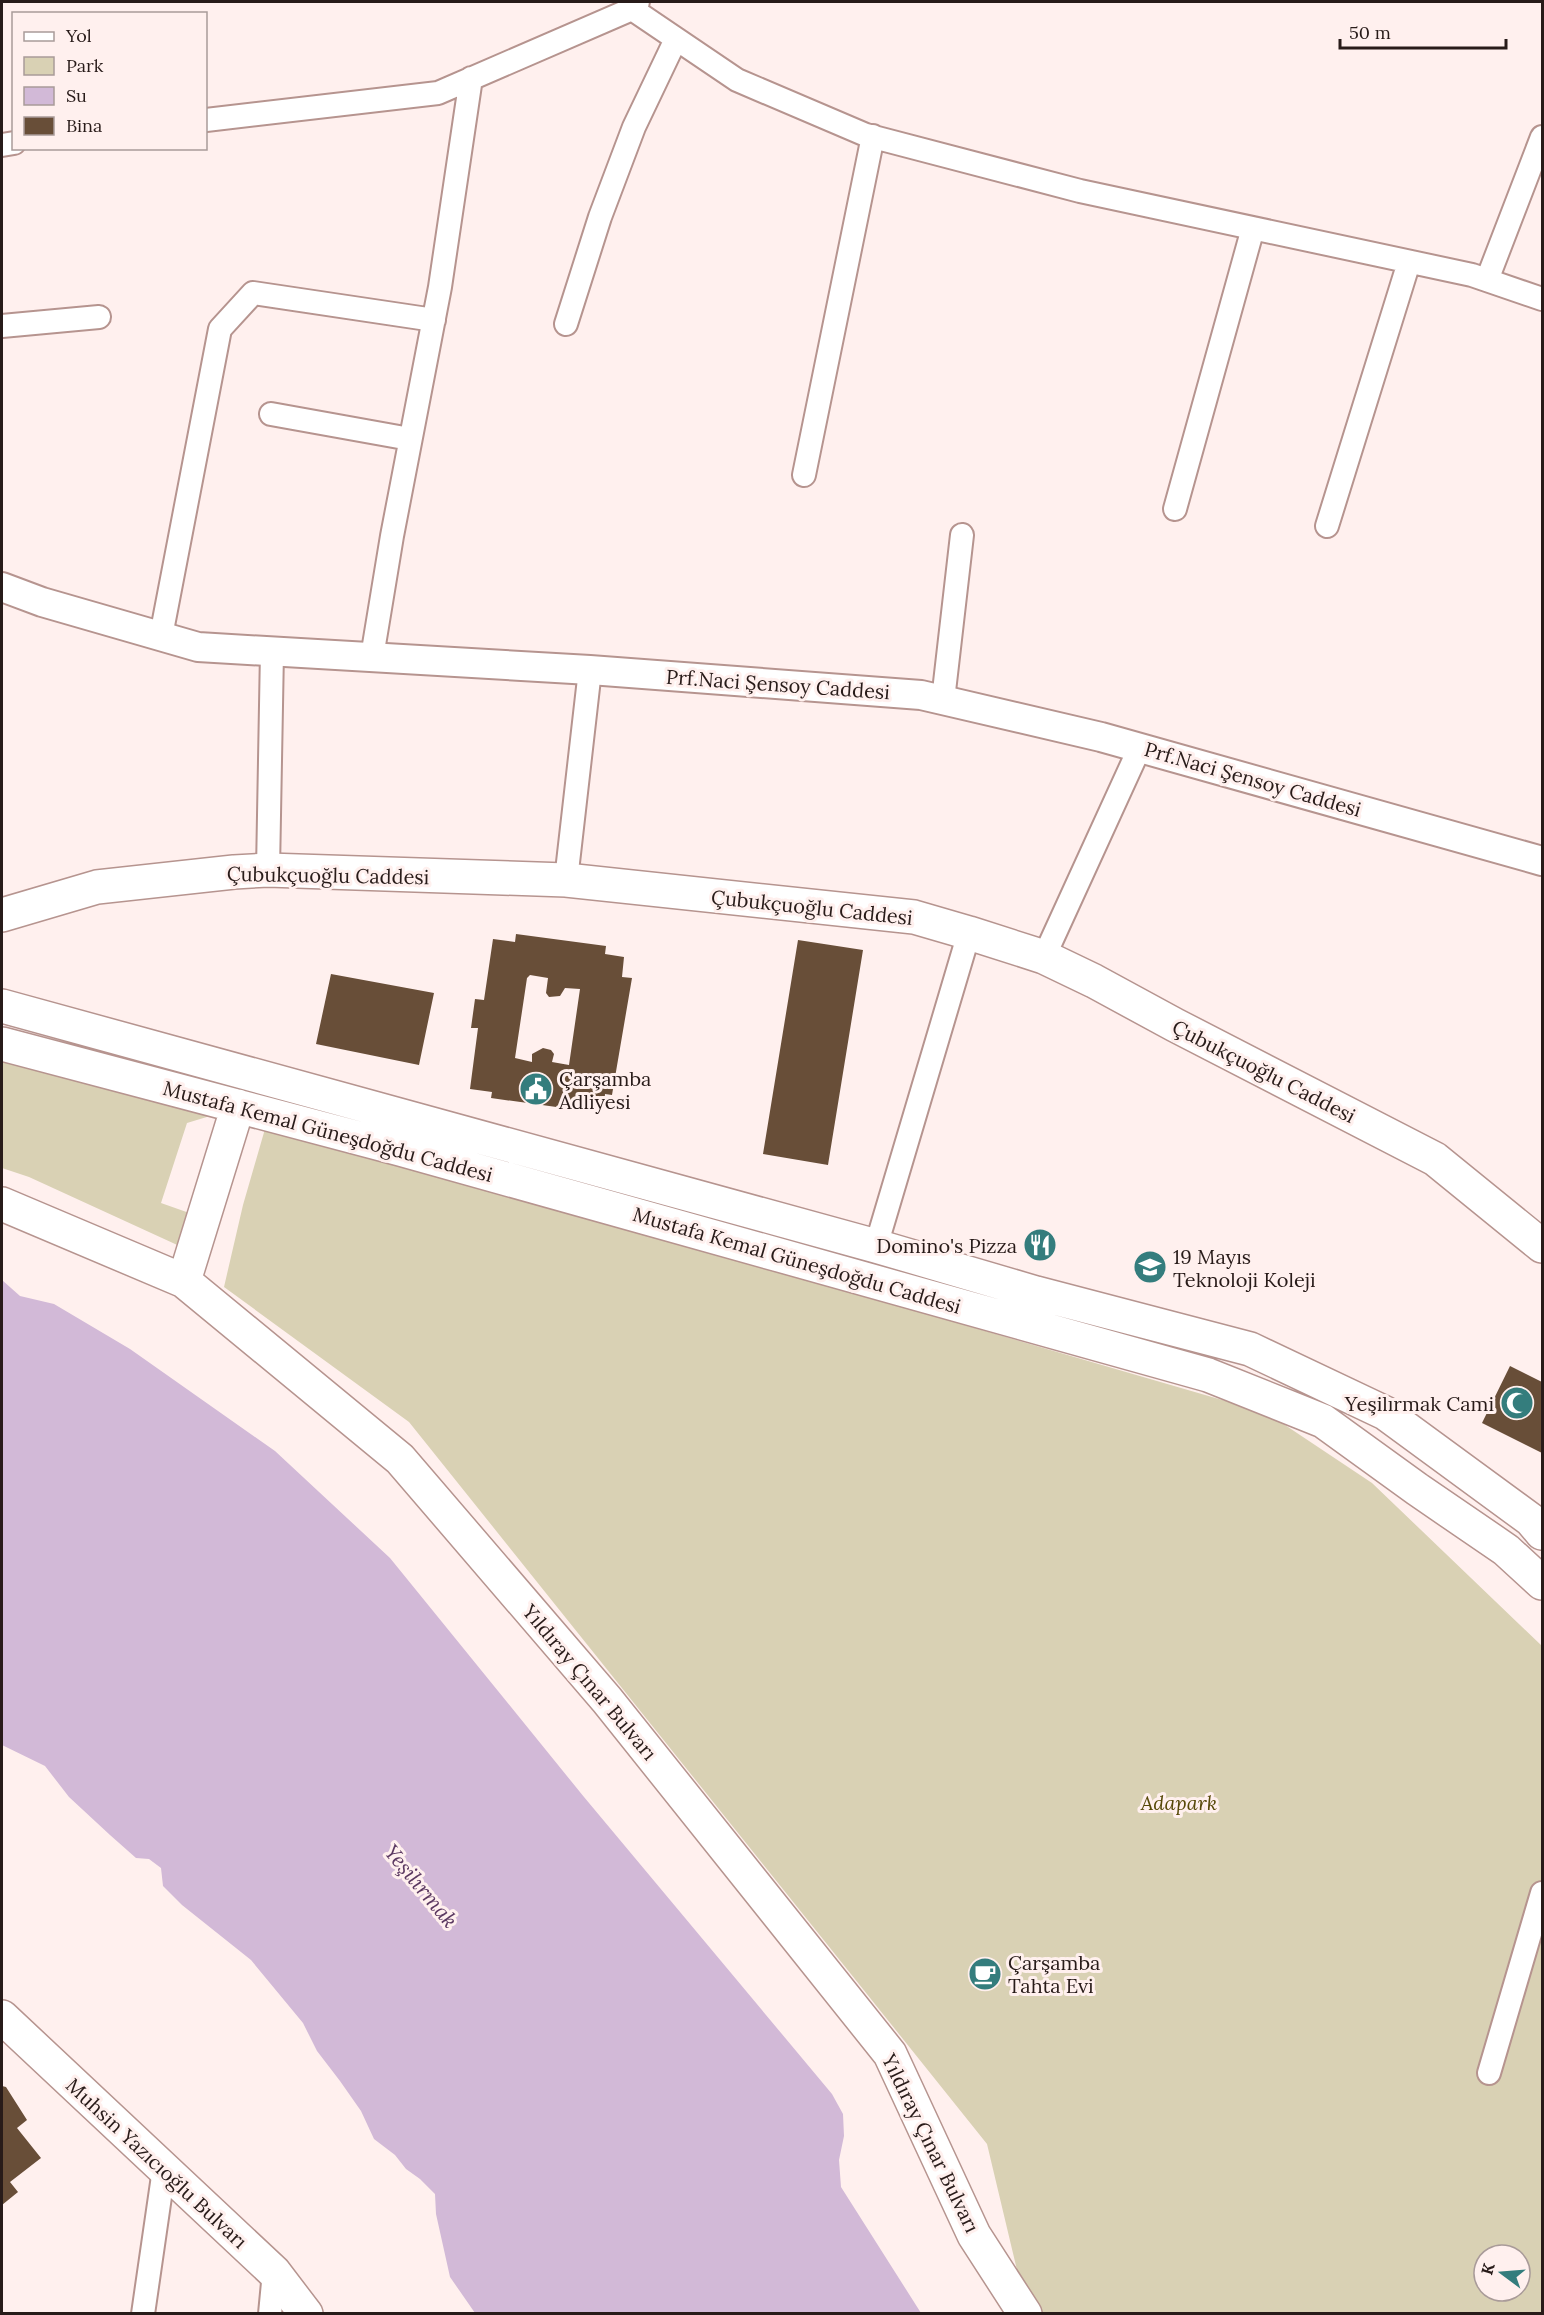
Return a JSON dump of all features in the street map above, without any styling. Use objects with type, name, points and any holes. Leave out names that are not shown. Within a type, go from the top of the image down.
[{"type":"main road","name":"Çubukçuoğlu Caddesi","points":[[2,915],[97,887],[268,870],[566,880],[914,917],[1044,957],[1435,1159],[1542,1246]]},
{"type":"main road","name":"Mustafa Kemal Güneşdoğdu Caddesi","points":[[2,1006],[876,1246],[1036,1293],[1250,1349],[1385,1413],[1539,1521]]},
{"type":"main road","name":"Mustafa Kemal Güneşdoğdu Caddesi","points":[[2,1044],[412,1152],[1208,1375],[1323,1421],[1506,1550],[1542,1583]]},
{"type":"main road","points":[[184,1281],[238,1106]]},
{"type":"main road","name":"Yıldıray Çınar Bulvarı","points":[[2,1204],[184,1281],[400,1459],[606,1700],[890,2054],[974,2235],[1025,2313]]},
{"type":"main road","name":"Muhsin Yazıcıoğlu Bulvarı","points":[[2,2017],[274,2272],[306,2313]]},
{"type":"street","points":[[207,120],[438,93],[635,5],[676,39],[737,80],[873,136],[1080,191],[1487,280],[1542,300]]},
{"type":"street","points":[[566,324],[600,217],[634,127],[676,39]]},
{"type":"street","points":[[372,657],[410,440],[434,320],[471,78]]},
{"type":"street","points":[[804,475],[873,136]]},
{"type":"street","points":[[1487,280],[1542,137]]},
{"type":"street","points":[[1175,509],[1253,228]]},
{"type":"street","points":[[1326,526],[1409,262]]},
{"type":"street","points":[[161,636],[219,329],[253,293],[434,320]]},
{"type":"street","points":[[2,326],[99,316]]},
{"type":"street","points":[[272,414],[410,440]]},
{"type":"street","points":[[943,700],[962,535]]},
{"type":"street","name":"Prf.Naci Şensoy Caddesi","points":[[2,588],[42,602],[198,647],[590,670],[921,695],[1140,747],[1542,861]]},
{"type":"street","points":[[268,870],[272,651]]},
{"type":"street","points":[[566,880],[590,670]]},
{"type":"street","points":[[1044,957],[1140,747]]},
{"type":"street","points":[[876,1246],[969,933]]},
{"type":"street","points":[[1506,1550],[1539,1521]]},
{"type":"street","points":[[1489,2073],[1542,1893]]},
{"type":"street","points":[[143,2313],[164,2169]]},
{"type":"street","points":[[270,2313],[274,2272]]},
{"type":"green space","points":[[2,1056],[190,1100],[210,1116],[187,1123],[161,1203],[195,1215],[186,1249],[29,1177],[2,1168]]},
{"type":"green space","name":"Adapark","points":[[267,1122],[1267,1413],[1372,1483],[1542,1646],[1542,2313],[1040,2313],[1022,2291],[987,2144],[409,1422],[224,1287],[243,1205]]},
{"type":"water","name":"Yeşilırmak","points":[[2,1280],[20,1296],[54,1304],[130,1349],[275,1451],[390,1558],[584,1797],[832,2094],[843,2114],[844,2136],[839,2160],[841,2187],[921,2313],[475,2313],[450,2277],[436,2214],[435,2194],[406,2169],[395,2155],[374,2139],[361,2111],[317,2051],[303,2023],[251,1960],[182,1905],[163,1886],[161,1868],[149,1859],[136,1858],[69,1797],[45,1766],[2,1745]]},
{"type":"building","points":[[516,934],[606,946],[605,954],[624,957],[622,977],[632,978],[612,1095],[605,1094],[604,1107],[586,1104],[585,1111],[491,1098],[492,1092],[470,1089],[478,1028],[471,1028],[475,999],[484,1000],[493,939],[515,942]],"holes":[[[530,975],[548,978],[546,993],[549,997],[560,996],[565,988],[580,989],[569,1065],[552,1062],[554,1054],[551,1050],[543,1048],[532,1054],[532,1062],[515,1058],[527,978]]]},
{"type":"building","points":[[798,940],[863,950],[828,1165],[763,1154]]},
{"type":"building","points":[[331,974],[434,993],[419,1065],[316,1044]]},
{"type":"building","name":"Yeşilırmak Cami","points":[[1510,1366],[1542,1382],[1542,1453],[1482,1423]]},
{"type":"building","points":[[2,2086],[6,2087],[27,2120],[17,2128],[41,2158],[10,2182],[18,2192],[2,2205]]},
{"type":"place","name":"Çarşamba Adliyesi","points":[[536,1089]]},
{"type":"place","name":"Domino's Pizza","points":[[1040,1245]]},
{"type":"place","name":"19 Mayıs Teknoloji Koleji","points":[[1150,1267]]},
{"type":"place","name":"Yeşilırmak Cami","points":[[1517,1403]]},
{"type":"place","name":"Çarşamba Tahta Evi","points":[[985,1974]]}]
